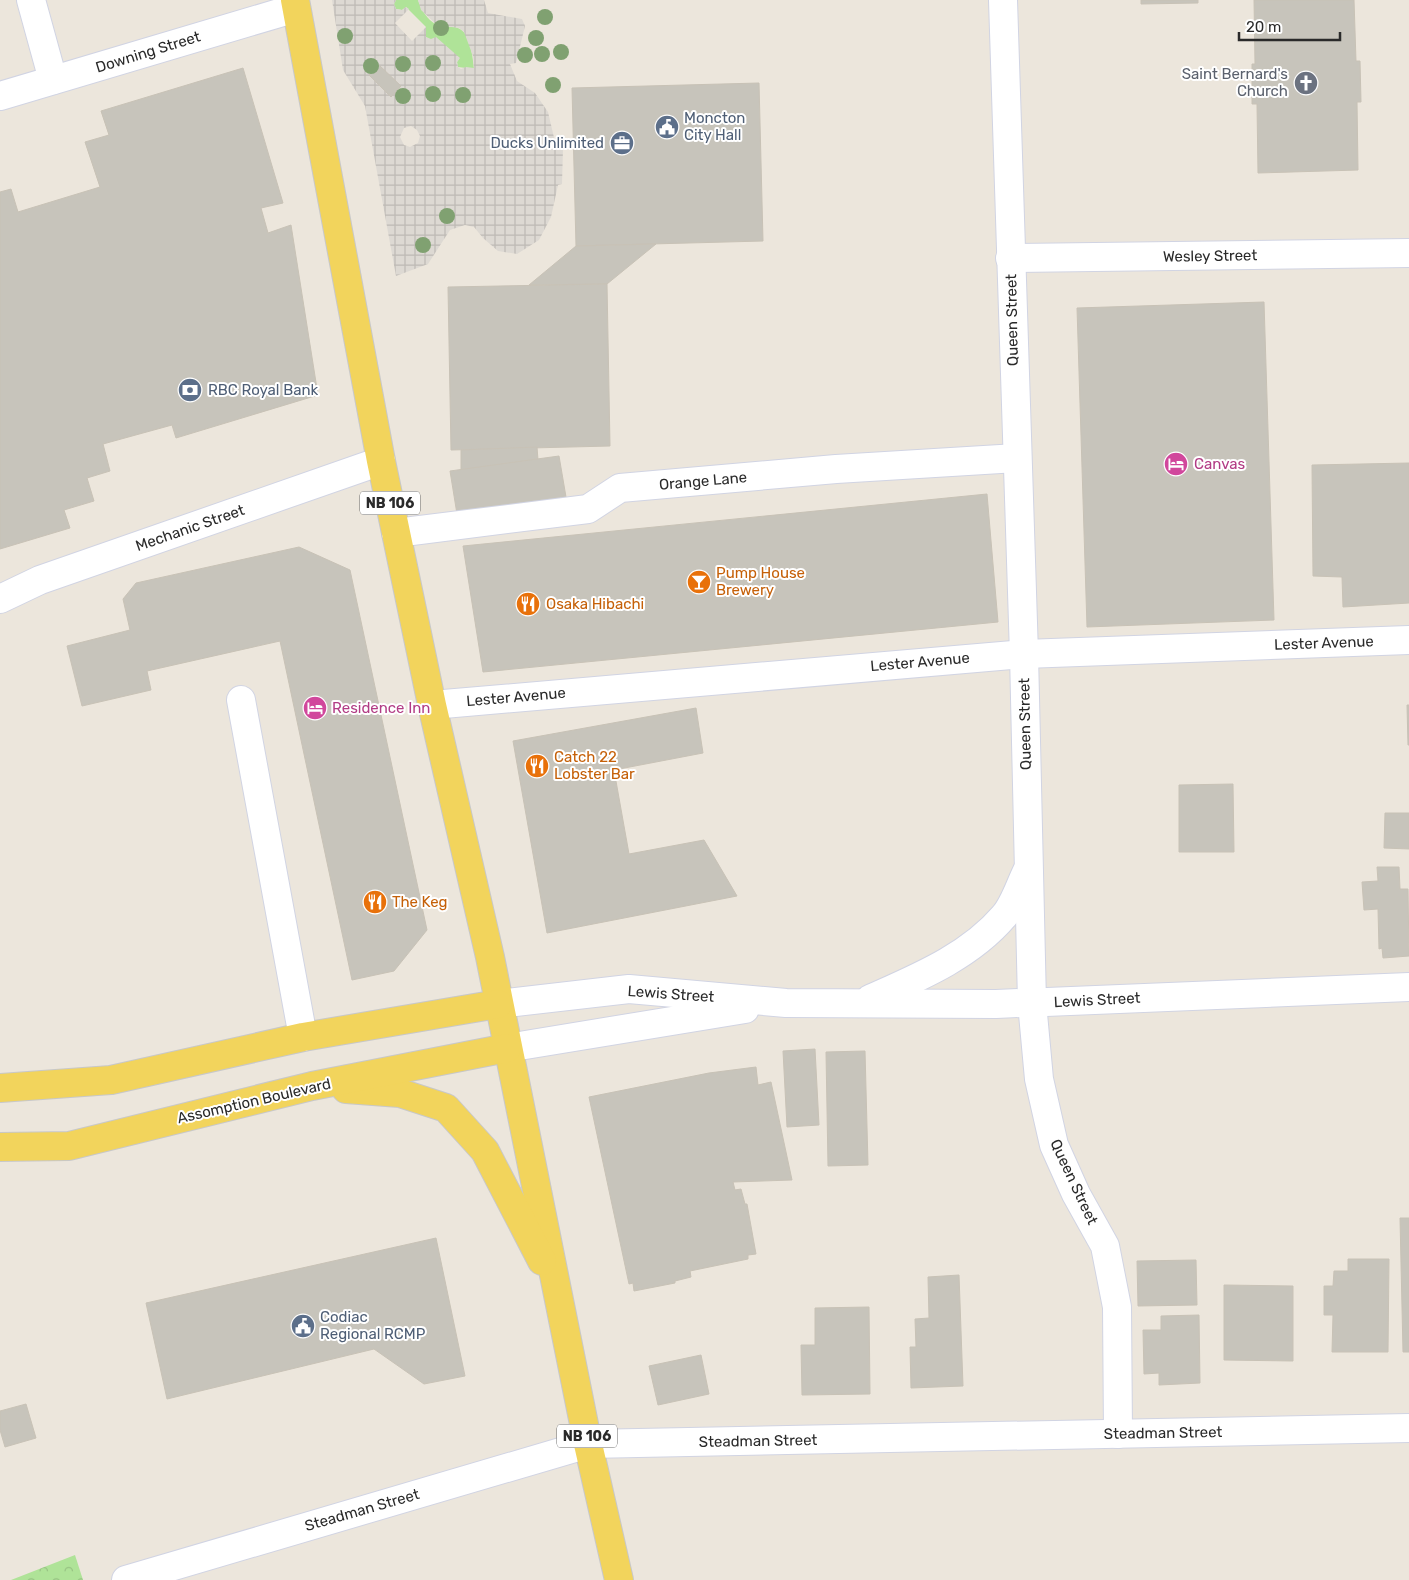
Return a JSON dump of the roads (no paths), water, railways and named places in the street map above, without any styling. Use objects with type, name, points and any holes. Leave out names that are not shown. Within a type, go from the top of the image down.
[{"type":"main road","name":"NB 106","points":[[296,4],[381,461],[432,705],[490,957],[588,1444],[619,1580]]},
{"type":"main road","points":[[0,1088],[111,1080],[303,1036],[498,1004]]},
{"type":"main road","name":"Assomption Boulevard","points":[[0,1146],[69,1146],[312,1086],[507,1048]]},
{"type":"main road","points":[[312,1086],[400,1093],[446,1108],[485,1151],[558,1292]]},
{"type":"street","points":[[31,0],[53,80]]},
{"type":"street","name":"Queen Street","points":[[1003,0],[1024,654],[1032,1004],[1039,1079],[1054,1145],[1076,1194],[1105,1246],[1117,1307],[1118,1434]]},
{"type":"street","name":"Downing Street","points":[[0,96],[296,4]]},
{"type":"street","name":"Wesley Street","points":[[1010,258],[1409,253]]},
{"type":"street","name":"Orange Lane","points":[[396,533],[588,509],[620,488],[836,469],[1017,458]]},
{"type":"street","name":"Mechanic Street","points":[[0,599],[40,580],[381,461]]},
{"type":"street","name":"Lester Avenue","points":[[432,705],[1024,654],[1409,640]]},
{"type":"street","points":[[241,700],[303,1036]]},
{"type":"street","points":[[861,1003],[932,971],[970,947],[1005,916],[1028,868]]},
{"type":"street","name":"Lewis Street","points":[[498,1004],[629,989],[786,1003],[1032,1004],[1409,987]]},
{"type":"street","name":"Lewis Street","points":[[507,1048],[786,1003]]},
{"type":"street","name":"Steadman Street","points":[[126,1580],[588,1444],[1409,1428]]},
{"type":"place","name":"Saint Bernard's Church","points":[[1306,83]]},
{"type":"place","name":"Moncton City Hall","points":[[667,127]]},
{"type":"place","name":"Ducks Unlimited","points":[[622,143]]},
{"type":"place","name":"RBC Royal Bank","points":[[190,390]]},
{"type":"place","name":"Canvas","points":[[1176,464]]},
{"type":"place","name":"Pump House Brewery","points":[[699,582]]},
{"type":"place","name":"Osaka Hibachi","points":[[528,604]]},
{"type":"place","name":"Residence Inn","points":[[315,708]]},
{"type":"place","name":"Catch 22 Lobster Bar","points":[[537,766]]},
{"type":"place","name":"The Keg","points":[[375,902]]},
{"type":"place","name":"Codiac Regional RCMP","points":[[303,1326]]}]
